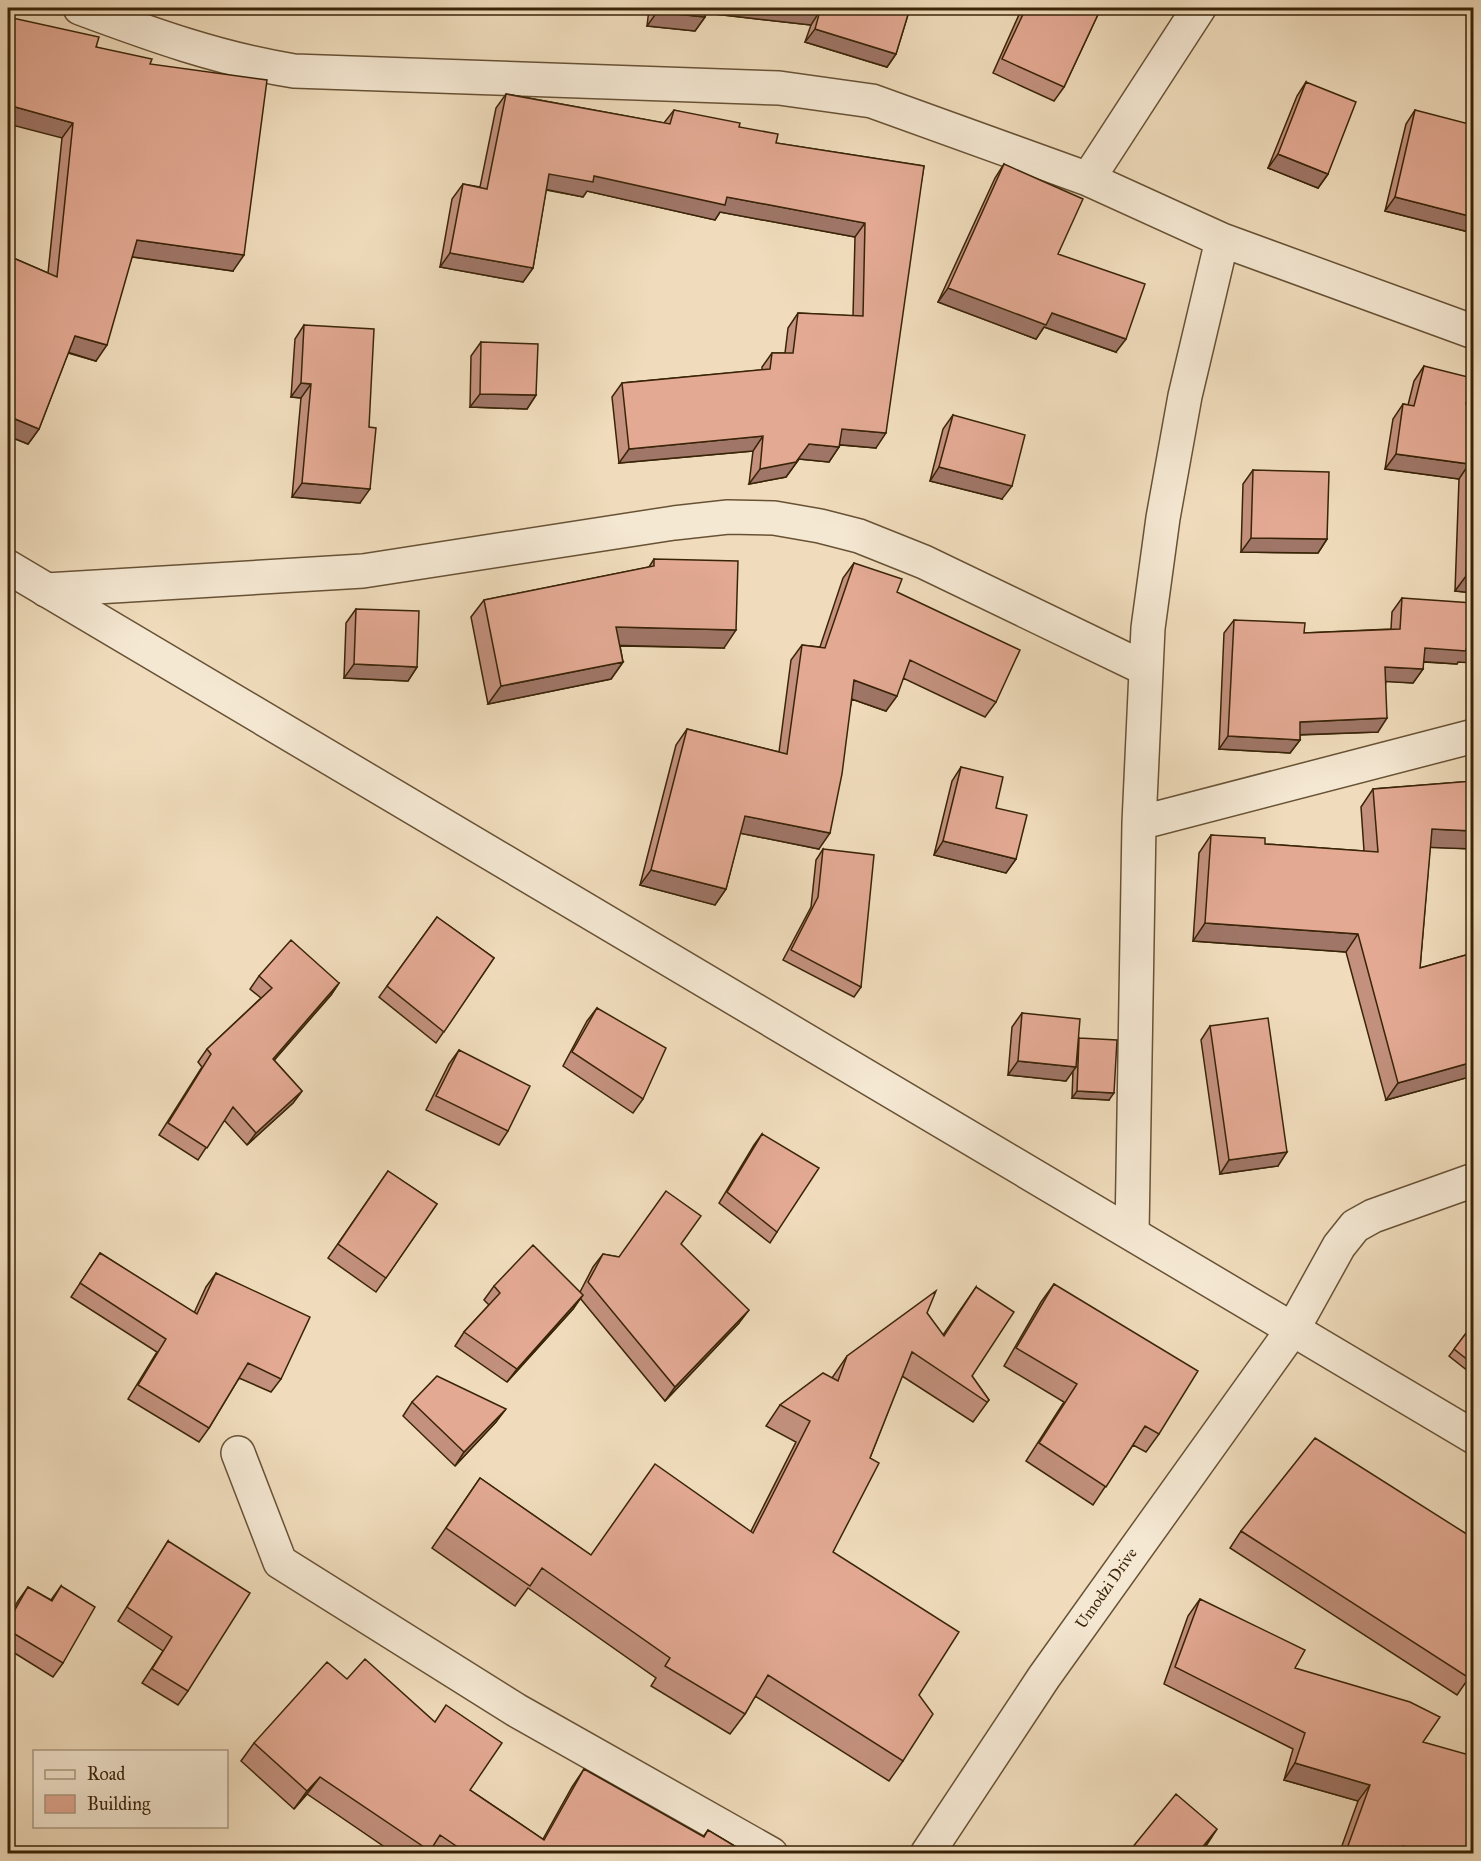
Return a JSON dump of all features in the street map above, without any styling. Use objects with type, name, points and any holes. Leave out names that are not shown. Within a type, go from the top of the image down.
[{"type":"street","points":[[80,8],[210,54],[247,64],[294,71],[779,88],[872,101],[1088,179],[1222,240],[1473,332]]},
{"type":"street","points":[[1088,179],[1199,8]]},
{"type":"street","points":[[1132,1233],[1139,823],[1148,627],[1162,518],[1185,396],[1222,240]]},
{"type":"street","points":[[46,590],[363,570],[674,523],[728,517],[774,518],[859,536],[924,562],[1146,669]]},
{"type":"street","points":[[8,567],[1473,1437]]},
{"type":"street","points":[[1139,823],[1473,736]]},
{"type":"street","name":"Umodzi Drive","points":[[927,1854],[1050,1667],[1293,1329],[1339,1246],[1355,1226],[1373,1215],[1473,1180]]},
{"type":"street","points":[[238,1453],[280,1562],[516,1710],[771,1854]]},
{"type":"building","points":[[657,8],[706,8],[705,17],[657,12]]},
{"type":"building","points":[[788,8],[910,8],[896,54],[815,29],[820,11]]},
{"type":"building","points":[[1026,8],[1101,8],[1064,87],[1002,59]]},
{"type":"building","points":[[8,17],[99,37],[96,47],[152,59],[150,64],[267,80],[244,255],[137,240],[107,345],[75,336],[39,429],[8,416],[8,265],[11,257],[57,277],[73,123],[8,105]]},
{"type":"building","points":[[1306,82],[1356,102],[1328,174],[1278,154]]},
{"type":"building","points":[[506,94],[670,124],[674,110],[740,123],[739,127],[778,134],[776,143],[924,166],[886,433],[842,429],[839,447],[809,444],[796,462],[760,469],[763,436],[629,449],[622,383],[770,369],[772,353],[793,353],[798,313],[863,316],[865,223],[727,197],[725,205],[594,176],[593,182],[549,174],[533,268],[450,253],[463,184],[487,189]]},
{"type":"building","points":[[1415,110],[1473,125],[1471,151],[1473,151],[1473,217],[1395,197]]},
{"type":"building","points":[[1004,164],[1083,199],[1058,254],[1145,284],[1126,339],[1052,313],[1046,325],[948,288]]},
{"type":"building","points":[[304,325],[374,329],[369,427],[376,428],[370,489],[302,483],[311,384],[301,383]]},
{"type":"building","points":[[481,342],[538,344],[536,395],[480,394]]},
{"type":"building","points":[[1424,366],[1472,378],[1466,404],[1473,406],[1473,577],[1466,576],[1469,464],[1396,454],[1403,404],[1414,406]]},
{"type":"building","points":[[953,415],[1025,435],[1012,486],[939,467]]},
{"type":"building","points":[[1253,470],[1329,472],[1327,539],[1251,538]]},
{"type":"building","points":[[654,559],[738,561],[736,630],[616,627],[623,662],[501,686],[484,600],[654,566]]},
{"type":"building","points":[[854,563],[902,579],[897,592],[1020,650],[996,702],[910,660],[897,696],[854,680],[842,774],[830,833],[745,816],[726,889],[651,870],[687,729],[787,754],[802,645],[825,648]]},
{"type":"building","points":[[1402,598],[1473,603],[1473,649],[1466,649],[1466,651],[1425,648],[1423,669],[1385,667],[1387,718],[1300,722],[1300,740],[1228,736],[1234,620],[1305,623],[1304,633],[1400,629]]},
{"type":"building","points":[[356,609],[419,611],[417,667],[354,664]]},
{"type":"building","points":[[961,767],[1003,777],[996,808],[1027,815],[1016,859],[943,841]]},
{"type":"building","points":[[1473,781],[1473,831],[1432,829],[1420,968],[1473,953],[1473,1062],[1398,1083],[1358,934],[1205,923],[1211,835],[1265,838],[1265,844],[1378,852],[1373,789]]},
{"type":"building","points":[[823,849],[874,855],[861,987],[791,950],[818,897]]},
{"type":"building","points":[[437,917],[494,958],[444,1032],[387,986]]},
{"type":"building","points":[[291,940],[339,983],[273,1059],[302,1091],[256,1133],[233,1107],[207,1148],[168,1123],[211,1054],[207,1049],[272,988],[259,976]]},
{"type":"building","points":[[597,1008],[666,1048],[643,1099],[572,1052]]},
{"type":"building","points":[[1022,1013],[1080,1019],[1076,1067],[1018,1061]]},
{"type":"building","points":[[1268,1018],[1287,1152],[1229,1160],[1210,1026]]},
{"type":"building","points":[[1079,1038],[1117,1040],[1114,1093],[1077,1091]]},
{"type":"building","points":[[459,1050],[530,1086],[508,1131],[436,1096]]},
{"type":"building","points":[[762,1134],[819,1168],[777,1232],[727,1192]]},
{"type":"building","points":[[388,1171],[437,1204],[386,1278],[338,1244]]},
{"type":"building","points":[[666,1191],[701,1216],[681,1244],[749,1310],[675,1387],[588,1282],[603,1254],[619,1257]]},
{"type":"building","points":[[533,1245],[583,1295],[517,1369],[464,1332],[500,1293],[494,1286]]},
{"type":"building","points":[[100,1253],[197,1314],[216,1273],[310,1317],[281,1379],[248,1363],[209,1428],[138,1385],[166,1339],[80,1283]]},
{"type":"building","points":[[1054,1284],[1198,1371],[1159,1434],[1145,1426],[1106,1487],[1039,1443],[1077,1384],[1016,1348]]},
{"type":"building","points":[[976,1287],[1014,1312],[972,1376],[989,1400],[987,1402],[912,1352],[870,1458],[879,1463],[833,1552],[959,1632],[919,1695],[933,1714],[903,1761],[768,1675],[745,1714],[665,1666],[670,1658],[542,1568],[530,1586],[446,1528],[480,1478],[591,1555],[655,1464],[753,1533],[810,1421],[780,1405],[823,1373],[838,1381],[847,1356],[936,1291],[927,1313],[944,1336]]},
{"type":"building","points":[[1473,1324],[1473,1364],[1454,1349]]},
{"type":"building","points":[[437,1376],[506,1409],[464,1452],[412,1402]]},
{"type":"building","points":[[1315,1438],[1473,1538],[1473,1672],[1469,1678],[1241,1531]]},
{"type":"building","points":[[168,1541],[250,1593],[188,1691],[152,1669],[172,1637],[127,1607]]},
{"type":"building","points":[[61,1586],[95,1607],[63,1663],[8,1630],[8,1622],[28,1587],[52,1601]]},
{"type":"building","points":[[1200,1599],[1305,1650],[1295,1668],[1410,1702],[1440,1717],[1423,1742],[1473,1756],[1473,1854],[1430,1854],[1403,1846],[1403,1854],[1345,1854],[1370,1785],[1295,1763],[1305,1733],[1175,1667]]},
{"type":"building","points":[[365,1659],[435,1722],[446,1705],[502,1743],[470,1790],[544,1840],[584,1769],[704,1837],[708,1830],[748,1854],[468,1854],[440,1835],[430,1851],[320,1777],[307,1791],[254,1743],[327,1662],[347,1679]]},
{"type":"building","points":[[1176,1794],[1217,1829],[1197,1854],[1127,1854]]}]
